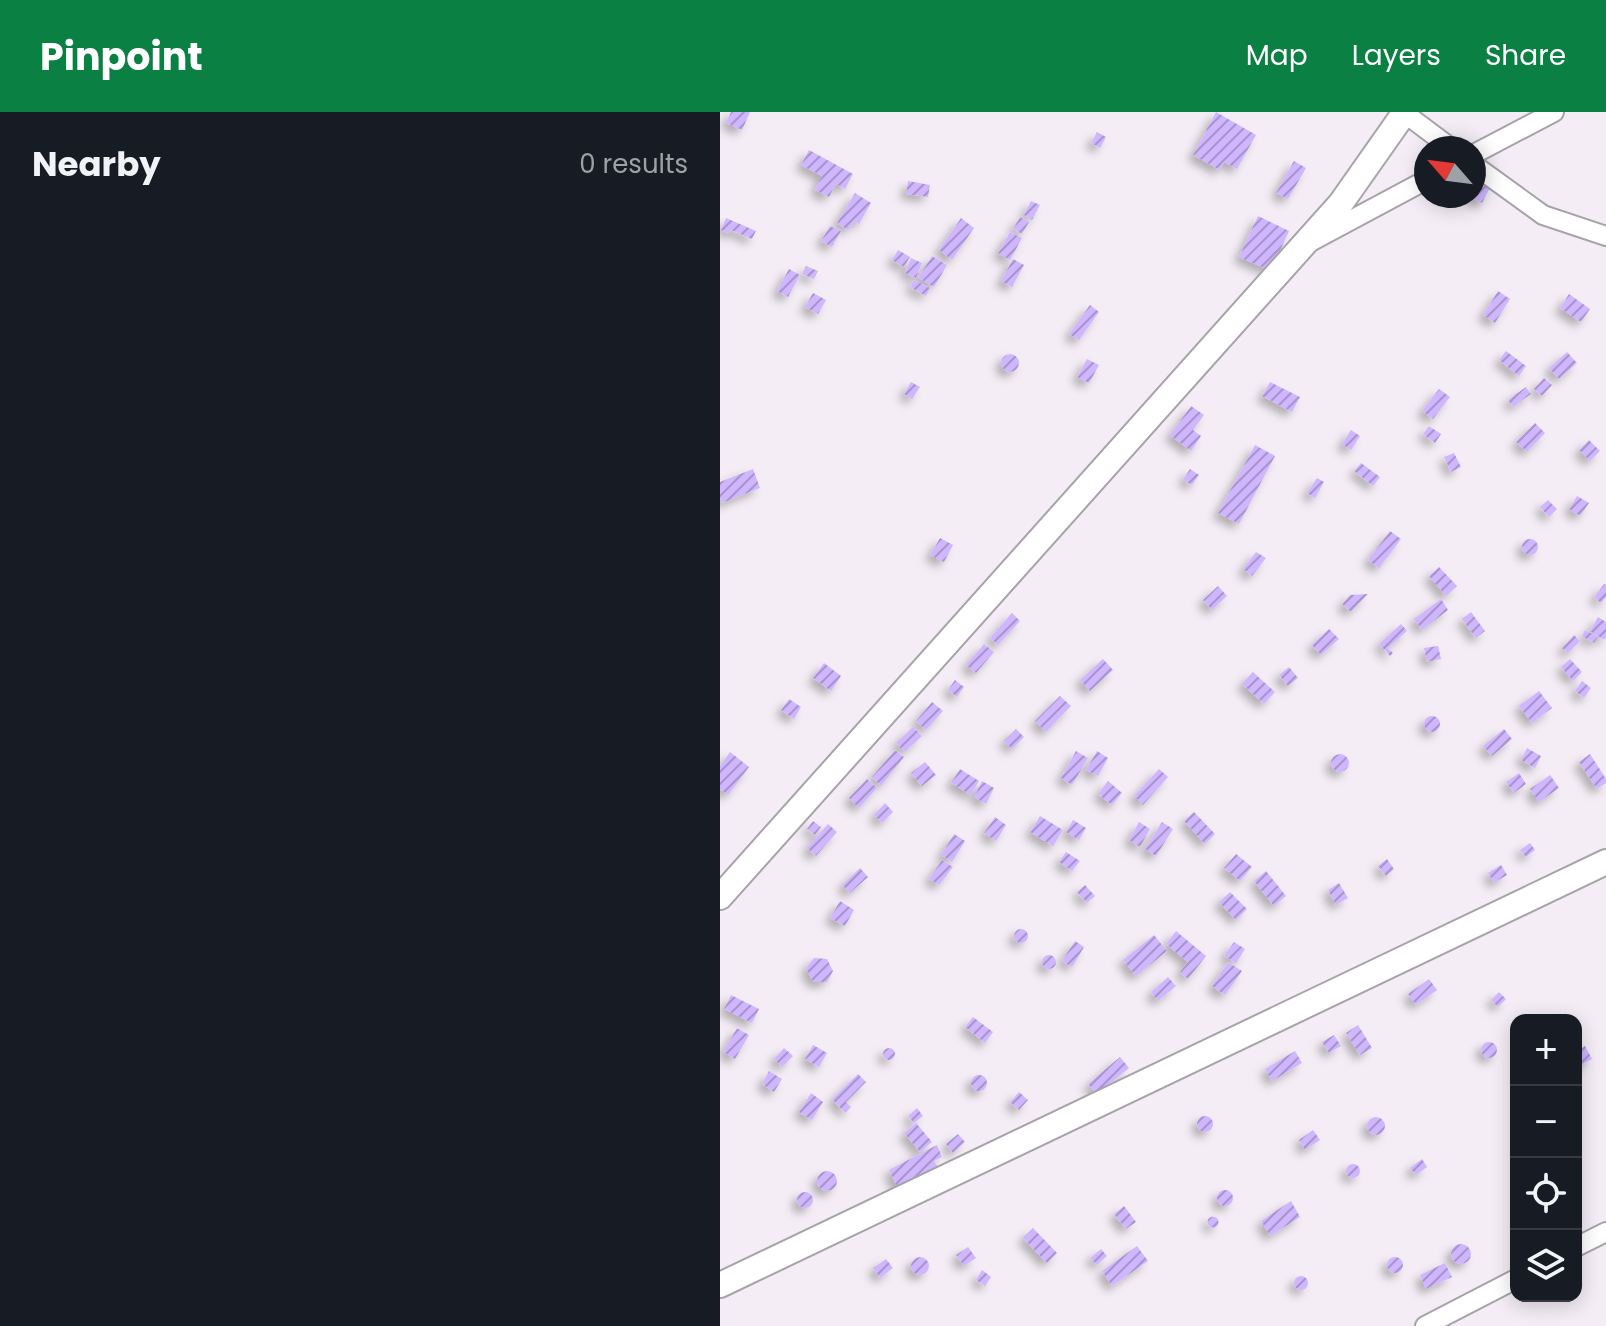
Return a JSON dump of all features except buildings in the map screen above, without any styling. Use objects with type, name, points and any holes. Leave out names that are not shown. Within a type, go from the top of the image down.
[{"type":"street","points":[[720,897],[1341,203],[1404,112],[1435,136]]},
{"type":"street","points":[[1486,148],[1554,112]]},
{"type":"street","points":[[1486,174],[1543,215],[1606,236]]},
{"type":"street","points":[[1304,245],[1414,186]]},
{"type":"street","points":[[720,1285],[1606,862]]},
{"type":"street","points":[[1582,1244],[1606,1232]]},
{"type":"street","points":[[1425,1326],[1510,1282]]}]
